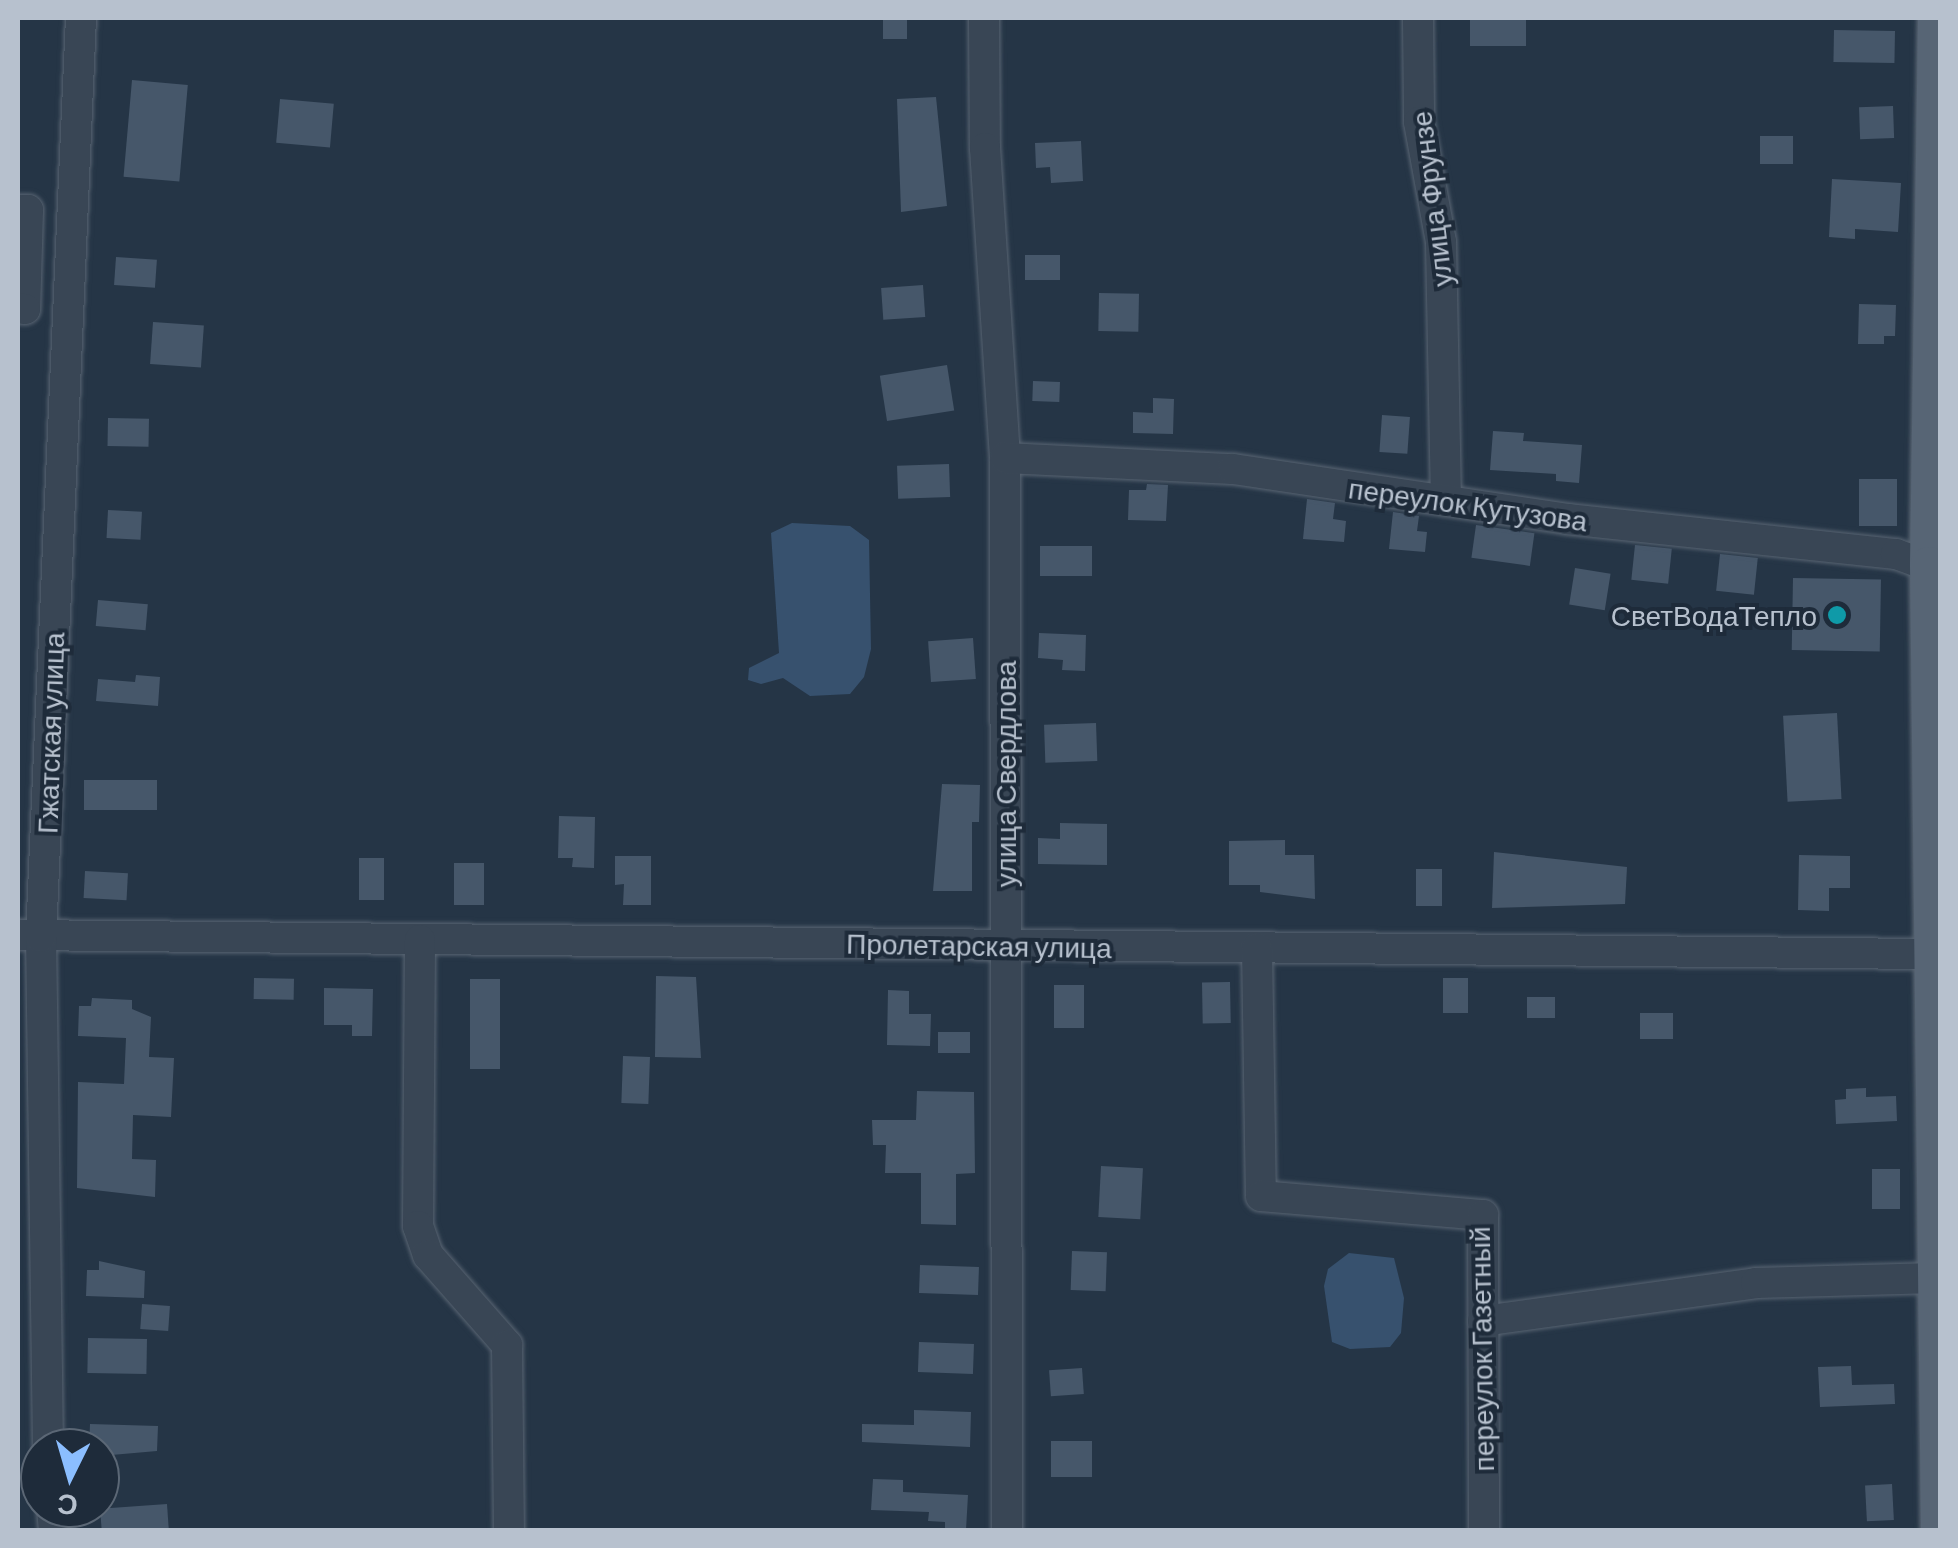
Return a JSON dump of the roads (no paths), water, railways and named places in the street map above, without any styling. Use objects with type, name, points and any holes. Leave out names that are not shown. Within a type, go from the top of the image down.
[{"type":"main road","points":[[1937,18],[1929,566],[1940,1530]]},
{"type":"street","name":"Гжатская улица","points":[[47,1428],[29,936],[81,18]]},
{"type":"street","name":"улица Свердлова","points":[[984,18],[985,148],[1004,458],[1007,1530]]},
{"type":"street","name":"улица Фрунзе","points":[[1418,18],[1420,122],[1442,242],[1446,501]]},
{"type":"street","points":[[18,210],[28,210],[25,308],[18,308]]},
{"type":"street","name":"переулок Кутузова","points":[[1004,458],[1232,469],[1446,501],[1896,554],[1929,566]]},
{"type":"street","name":"Пролетарская улица","points":[[29,936],[1936,954]]},
{"type":"street","points":[[420,940],[418,1226],[428,1255],[507,1345],[509,1530]]},
{"type":"street","name":"переулок Газетный","points":[[1257,948],[1261,1196],[1483,1215],[1484,1530]]},
{"type":"street","points":[[1483,1321],[1756,1283],[1936,1278]]},
{"type":"water","points":[[792,523],[850,526],[869,540],[871,649],[864,677],[850,694],[810,696],[783,678],[761,684],[748,680],[749,668],[779,653],[771,533]]},
{"type":"water","points":[[1349,1253],[1394,1258],[1404,1298],[1401,1333],[1390,1347],[1350,1349],[1332,1342],[1324,1286],[1328,1269]]},
{"type":"place","name":"СветВодаТепло","points":[[1837,615]]}]
